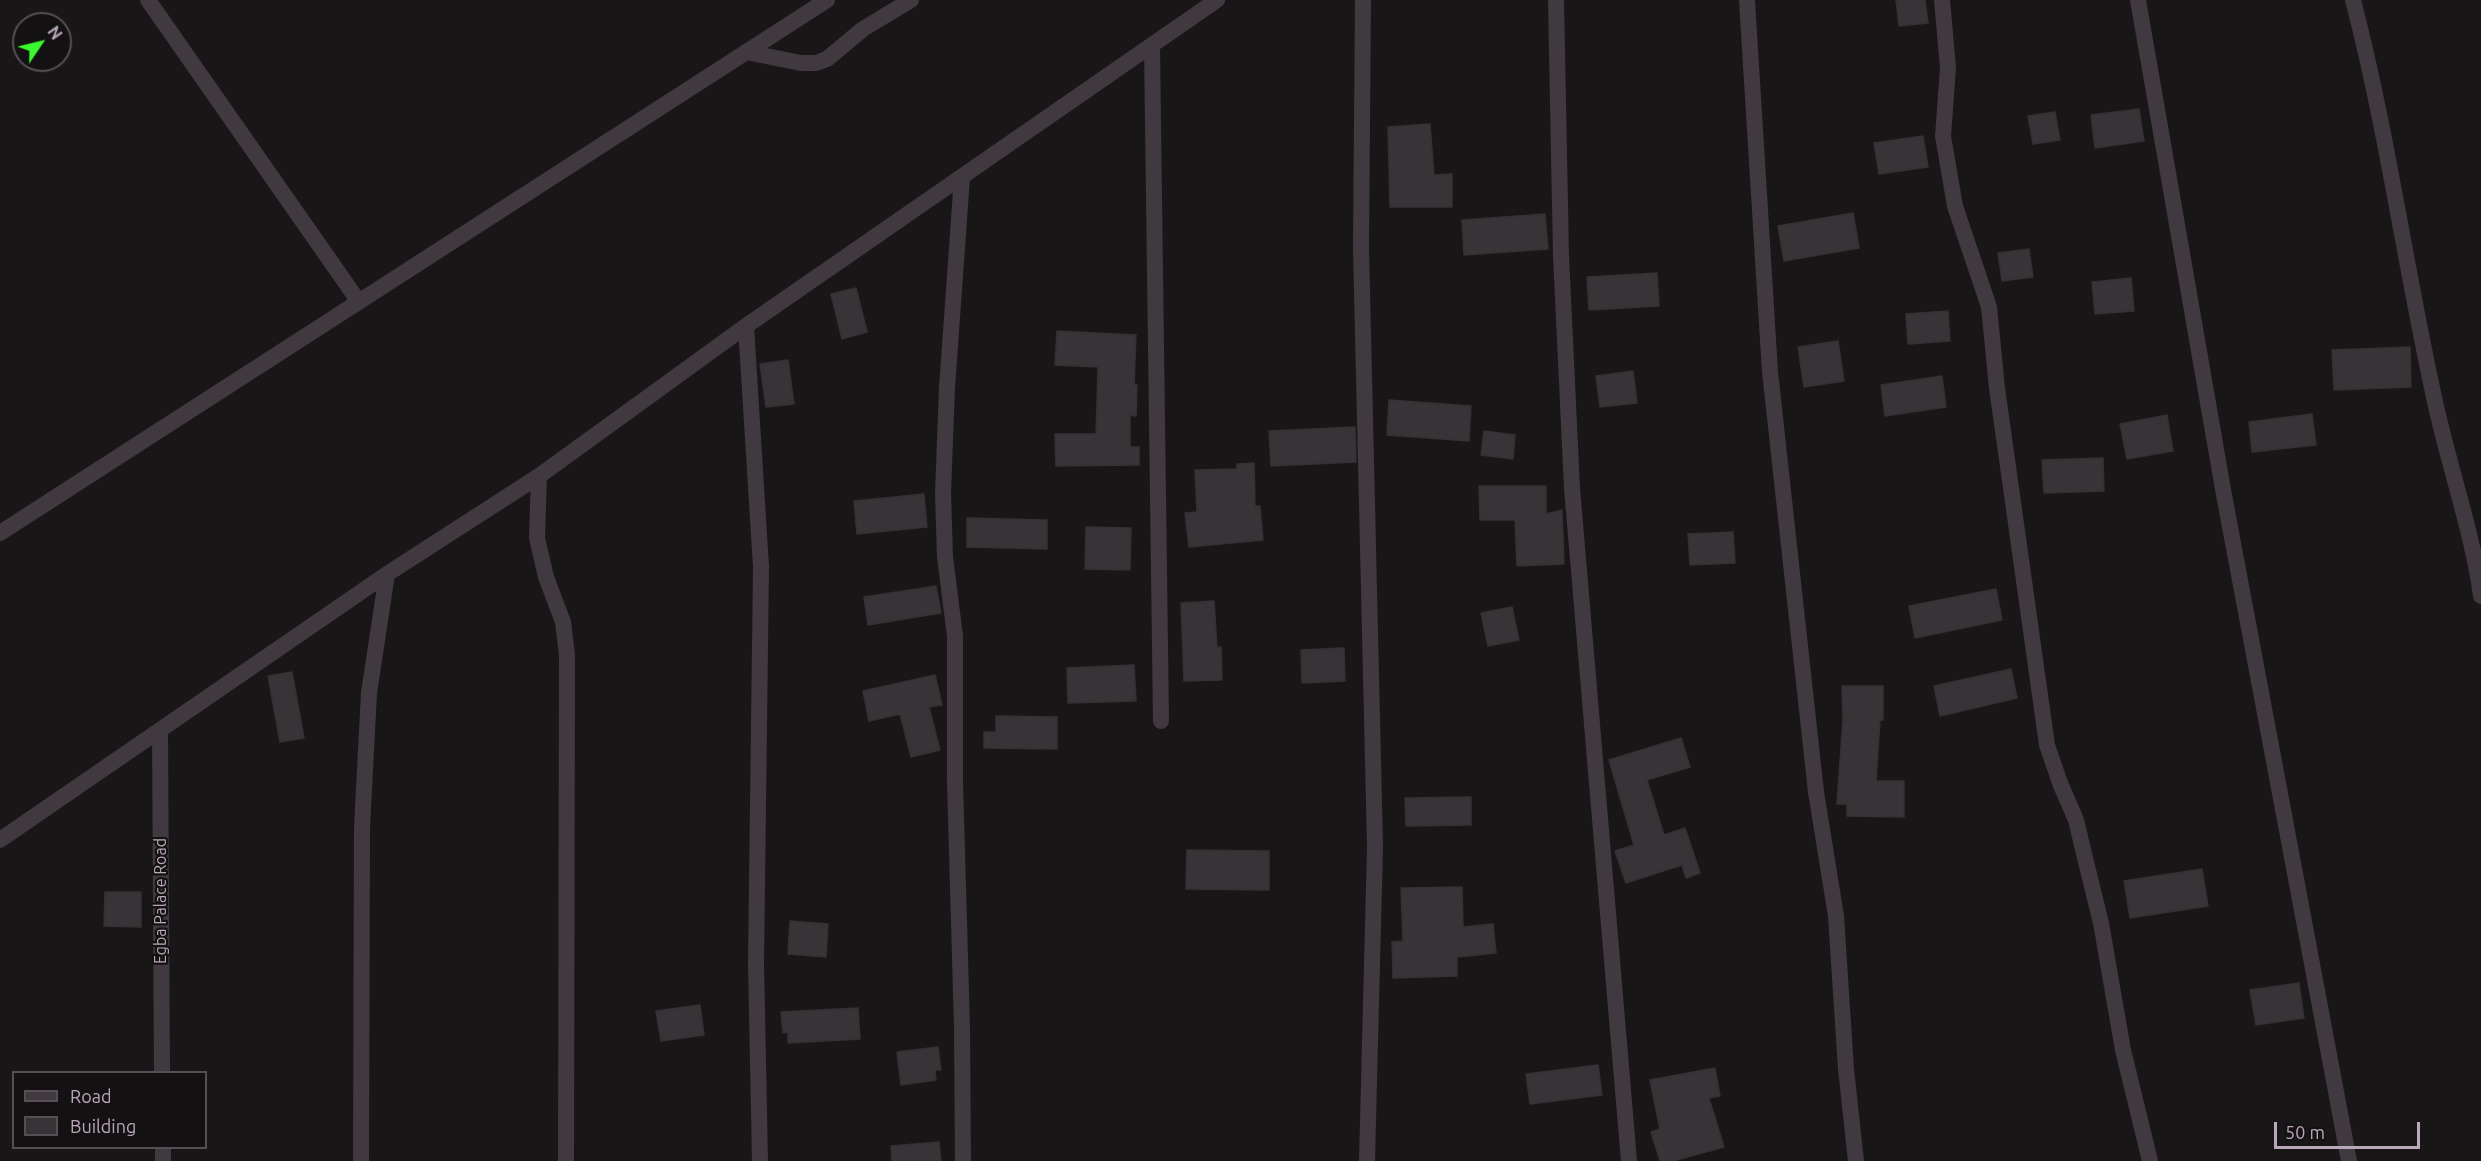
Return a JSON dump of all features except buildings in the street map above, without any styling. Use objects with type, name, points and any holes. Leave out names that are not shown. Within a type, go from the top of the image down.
[{"type":"street","points":[[148,0],[359,302]]},
{"type":"street","points":[[0,533],[827,0]]},
{"type":"street","points":[[746,52],[801,63],[816,63],[826,59],[863,29],[911,0]]},
{"type":"street","points":[[0,840],[387,574],[539,476],[746,326],[1217,0]]},
{"type":"street","points":[[1363,0],[1361,248],[1375,846],[1367,1161]]},
{"type":"street","points":[[1556,0],[1561,256],[1572,488],[1629,1161]]},
{"type":"street","points":[[1747,0],[1770,372],[1816,792],[1836,916],[1846,1069],[1856,1161]]},
{"type":"street","points":[[1942,0],[1948,69],[1943,136],[1955,206],[1989,307],[1997,388],[2047,746],[2076,820],[2084,852],[2101,923],[2123,1050],[2150,1161]]},
{"type":"street","points":[[2138,0],[2224,495],[2349,1161]]},
{"type":"street","points":[[2353,0],[2384,127],[2434,398],[2477,565],[2481,596]]},
{"type":"street","points":[[1152,46],[1161,721]]},
{"type":"street","points":[[962,177],[947,388],[943,493],[945,557],[955,636],[955,782],[962,1028],[963,1161]]},
{"type":"street","points":[[746,326],[761,567],[756,951],[760,1161]]},
{"type":"street","points":[[539,476],[537,538],[546,577],[563,622],[567,655],[566,1161]]},
{"type":"street","points":[[361,1161],[362,827],[369,693],[387,574]]},
{"type":"street","name":"Egba Palace Road","points":[[160,730],[162,1071]]}]
